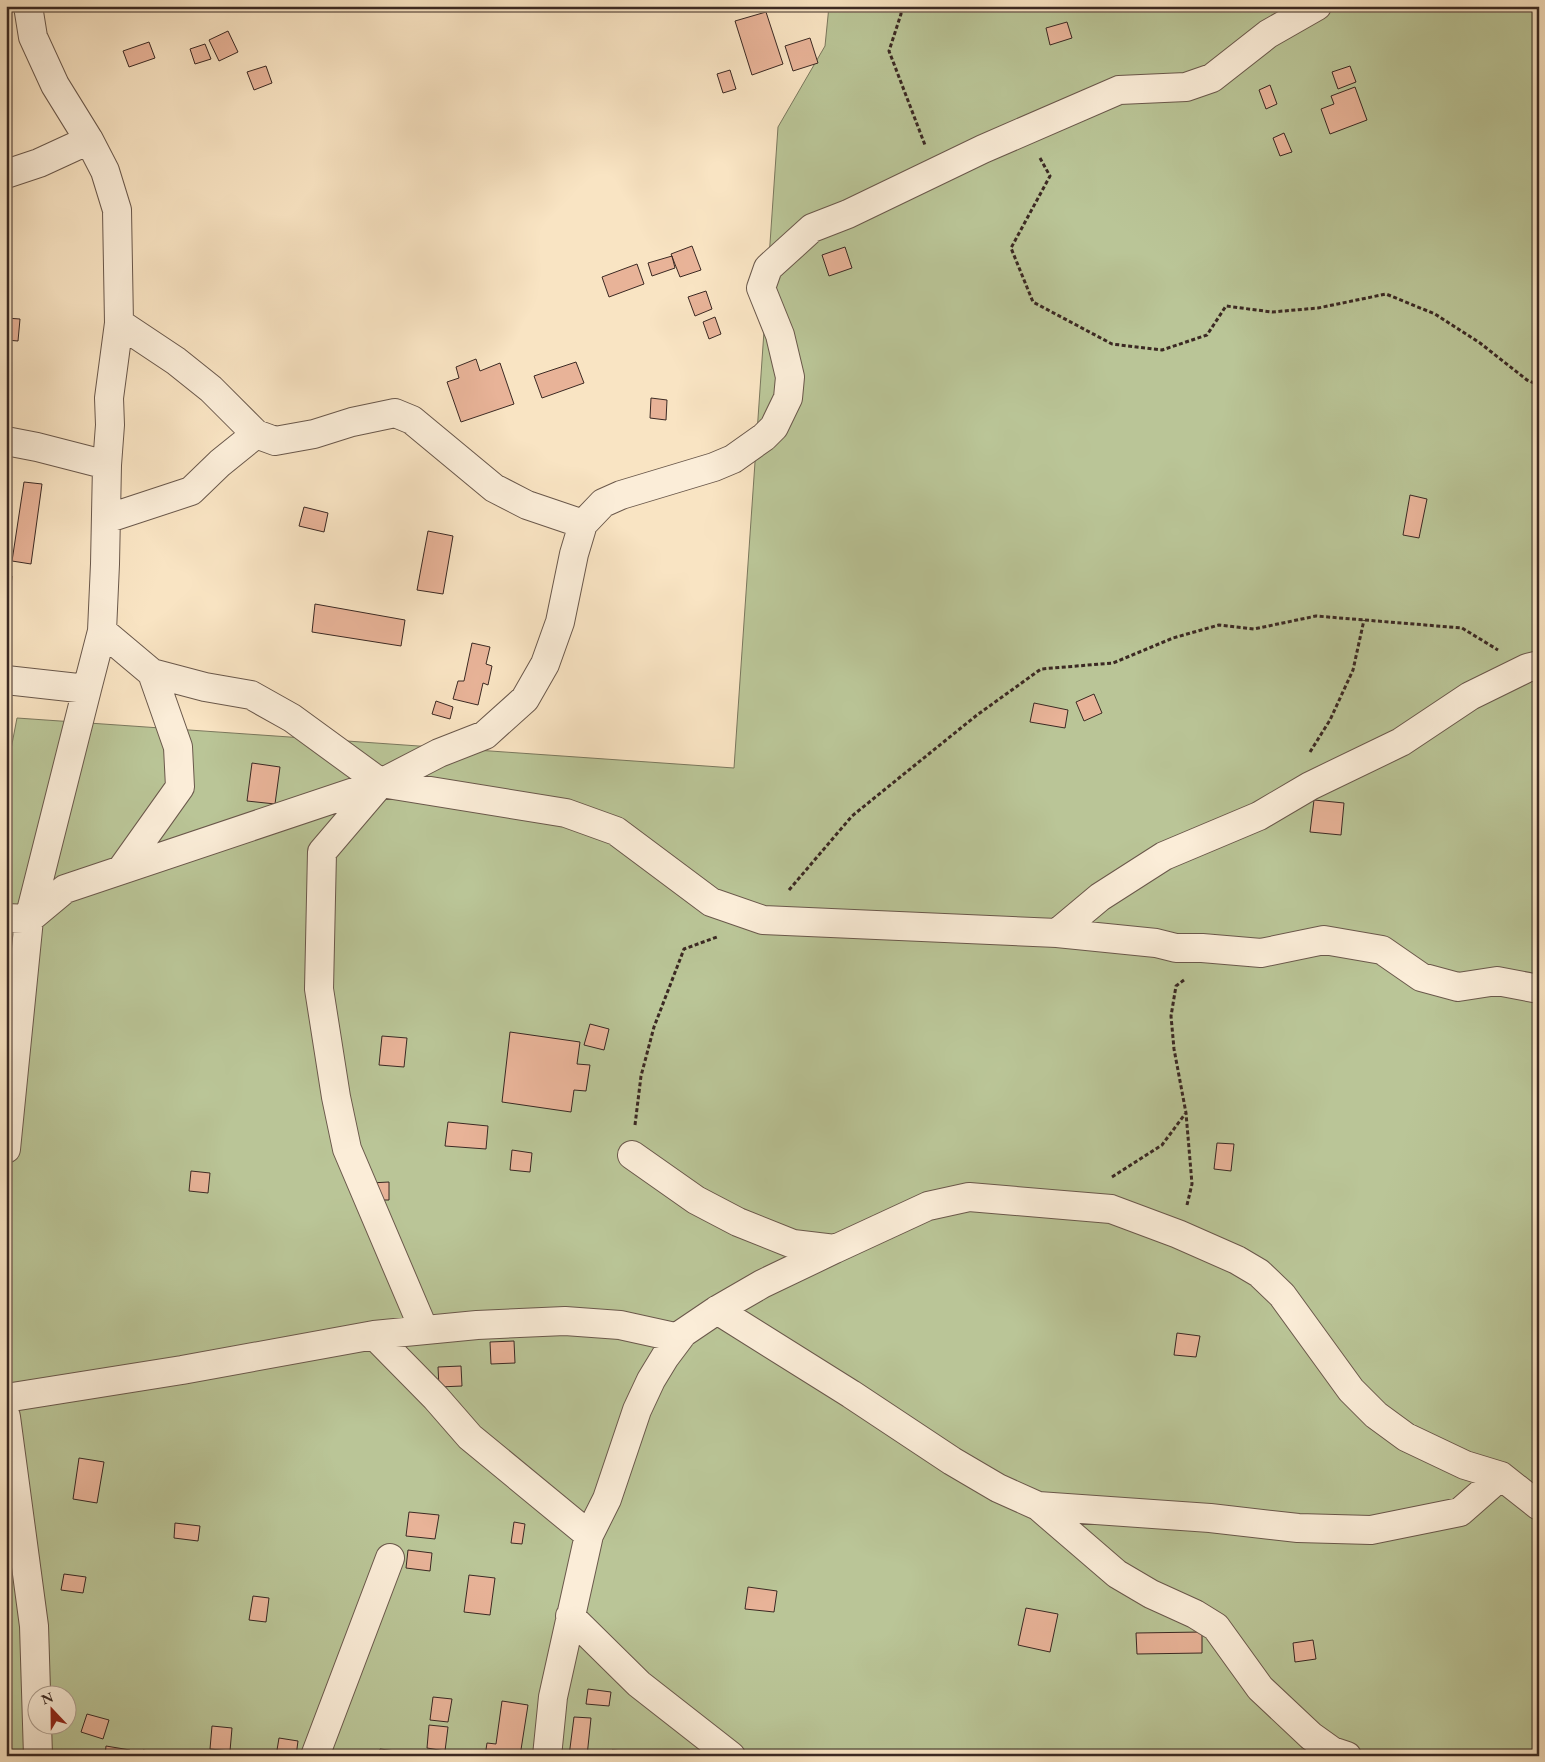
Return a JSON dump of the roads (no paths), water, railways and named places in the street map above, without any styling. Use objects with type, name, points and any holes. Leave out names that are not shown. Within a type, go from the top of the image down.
[{"type":"street","points":[[6,1149],[18,918],[87,689],[102,632],[110,425],[109,398],[119,323],[118,210],[105,171],[89,140],[54,85],[32,37],[28,6]]},
{"type":"street","points":[[18,918],[64,889],[381,783],[439,753],[484,735],[525,699],[544,664],[560,622],[574,554],[583,524],[603,503],[620,495],[714,467],[741,454],[774,427],[788,398],[790,377],[780,335],[761,288],[768,268],[812,228],[848,214],[936,171],[1119,90],[1186,87],[1212,78],[1268,34],[1317,6]]},
{"type":"street","points":[[6,174],[39,163],[89,140]]},
{"type":"street","points":[[119,323],[176,361],[211,389],[256,434],[275,441],[314,434],[352,422],[395,413],[412,420],[494,488],[527,505],[583,524]]},
{"type":"street","points":[[106,519],[191,491],[220,463],[256,434]]},
{"type":"street","points":[[6,441],[107,464]]},
{"type":"street","points":[[102,632],[152,673],[205,687],[251,695],[292,718],[381,783],[566,813],[608,828],[616,831],[711,902],[763,920],[1057,934],[1156,943],[1176,948],[1202,948],[1261,953],[1324,940],[1382,950],[1421,977],[1458,987],[1496,981],[1539,988]]},
{"type":"street","points":[[1057,934],[1100,896],[1164,856],[1259,816],[1310,786],[1402,742],[1470,696],[1533,666]]},
{"type":"street","points":[[120,870],[180,787],[178,747],[152,673]]},
{"type":"street","points":[[6,680],[87,689]]},
{"type":"street","points":[[381,783],[322,852],[318,989],[336,1097],[347,1148],[424,1330]]},
{"type":"street","points":[[632,1156],[696,1200],[738,1222],[793,1244],[835,1249]]},
{"type":"street","points":[[547,1756],[552,1697],[589,1535],[607,1499],[641,1402],[651,1380],[679,1338],[683,1333],[717,1310],[762,1284],[928,1206],[969,1197],[1111,1210],[1178,1234],[1237,1260],[1259,1273],[1282,1295],[1351,1390],[1376,1415],[1406,1437],[1465,1465],[1501,1476],[1539,1506]]},
{"type":"street","points":[[717,1310],[851,1394],[952,1461],[998,1488],[1038,1506],[1117,1574],[1151,1594],[1195,1614],[1216,1627],[1260,1688],[1311,1736],[1332,1750],[1347,1756]]},
{"type":"street","points":[[6,1398],[182,1370],[374,1335],[477,1325],[565,1321],[620,1325],[679,1338]]},
{"type":"street","points":[[374,1335],[436,1398],[470,1437],[589,1535]]},
{"type":"street","points":[[6,1417],[34,1626],[38,1756]]},
{"type":"street","points":[[1038,1506],[1210,1518],[1298,1528],[1371,1530],[1460,1512],[1501,1476]]},
{"type":"street","points":[[315,1756],[390,1558]]},
{"type":"street","points":[[570,1616],[638,1684],[730,1756]]}]
